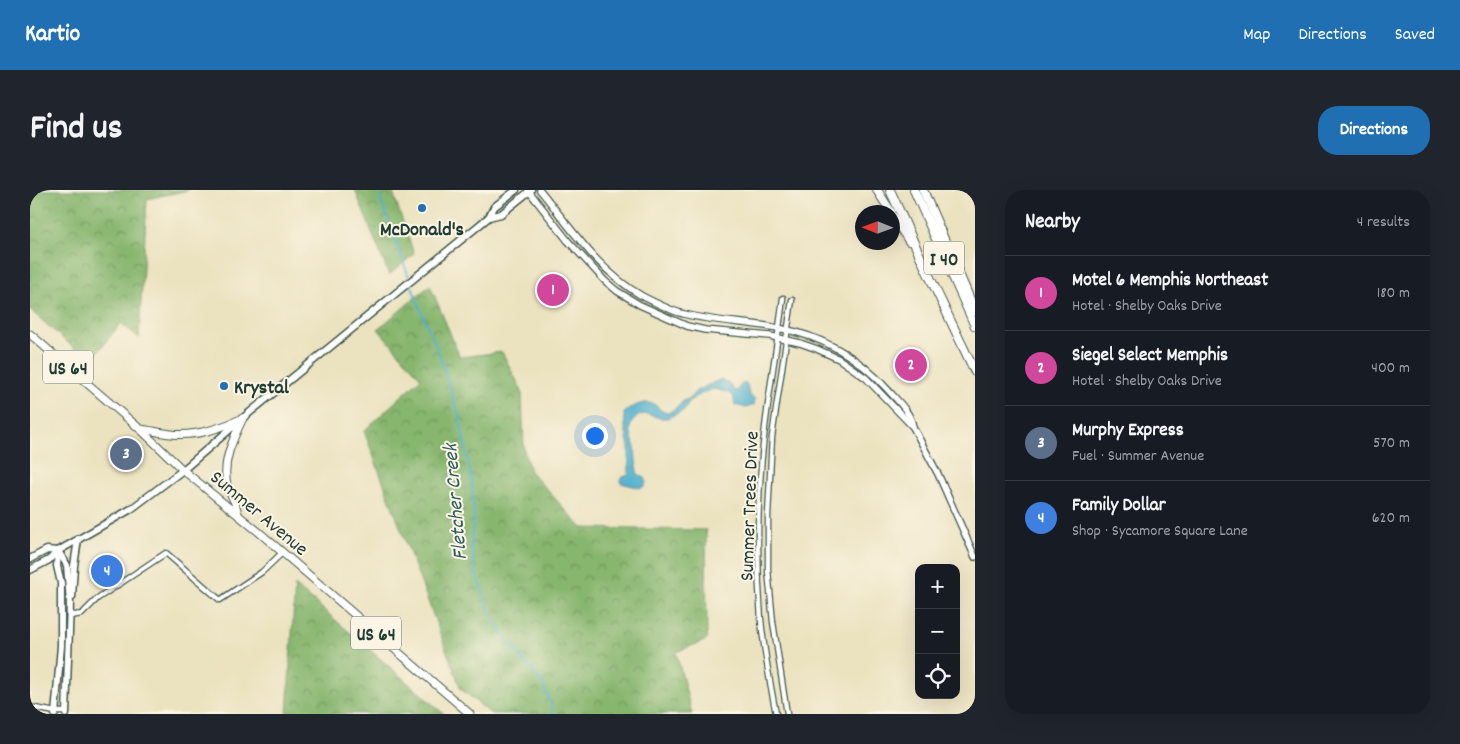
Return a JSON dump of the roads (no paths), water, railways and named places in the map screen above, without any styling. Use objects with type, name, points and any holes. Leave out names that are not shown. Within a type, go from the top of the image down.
[{"type":"highway","points":[[877,190],[886,205]]},
{"type":"highway","name":"I 40","points":[[890,190],[975,372]]},
{"type":"highway","name":"I 40","points":[[914,190],[975,326]]},
{"type":"highway","points":[[923,190],[975,311]]},
{"type":"highway","points":[[900,227],[925,267]]},
{"type":"main road","points":[[30,570],[49,560],[58,551],[131,509],[184,470],[243,418],[489,217],[494,207],[516,190]]},
{"type":"main road","points":[[489,217],[501,214],[529,191]]},
{"type":"main road","name":"Summer Avenue","points":[[30,334],[140,429],[184,470],[238,514],[470,714]]},
{"type":"main road","points":[[140,429],[182,435],[205,432],[243,418]]},
{"type":"main road","points":[[238,514],[235,501],[228,487],[226,475],[227,458],[243,418]]},
{"type":"main road","points":[[70,603],[73,596],[74,561],[78,539]]},
{"type":"main road","points":[[30,559],[47,550],[58,551]]},
{"type":"main road","points":[[58,551],[67,565],[70,603],[66,713]]},
{"type":"main road","points":[[55,713],[61,646],[61,583],[58,551]]},
{"type":"street","points":[[540,190],[589,252],[616,279],[642,295],[681,314],[712,320],[779,328],[835,347],[855,360],[880,381],[912,419],[913,428]]},
{"type":"street","points":[[529,191],[568,241],[605,280],[616,291],[640,305],[687,326],[706,330],[756,334],[787,340],[817,349],[831,355],[866,378],[913,428],[938,474],[975,557]]},
{"type":"street","name":"Summer Trees Drive","points":[[776,714],[761,621],[759,555],[760,470],[783,298]]},
{"type":"street","name":"Summer Trees Drive","points":[[787,714],[773,622],[768,570],[768,545],[772,437],[792,300]]},
{"type":"street","points":[[70,616],[82,614],[98,598],[166,553],[220,600],[262,572],[282,553]]},
{"type":"street","points":[[30,707],[55,713],[66,713]]},
{"type":"water","points":[[721,379],[728,383],[735,391],[742,384],[747,384],[749,395],[755,399],[754,405],[746,408],[735,405],[733,395],[713,389],[689,401],[685,410],[667,418],[646,414],[640,415],[631,424],[630,430],[635,448],[637,472],[645,478],[646,484],[641,488],[621,483],[621,478],[628,475],[629,472],[629,447],[624,413],[634,406],[651,403],[668,413],[690,398],[696,391]]},
{"type":"waterway","name":"Fletcher Creek","points":[[377,190],[410,280]]},
{"type":"waterway","name":"Fletcher Creek","points":[[411,284],[435,343],[460,419],[471,478],[474,513],[471,543],[476,574],[490,613],[512,647],[543,684],[554,714]]},
{"type":"place","name":"McDonald's","points":[[422,208]]},
{"type":"place","name":"Motel 6 Memphis Northeast","points":[[553,290]]},
{"type":"place","name":"Siegel Select Memphis","points":[[911,365]]},
{"type":"place","name":"Krystal","points":[[224,386]]},
{"type":"place","name":"Murphy Express","points":[[126,454]]},
{"type":"place","name":"Family Dollar","points":[[107,571]]}]
